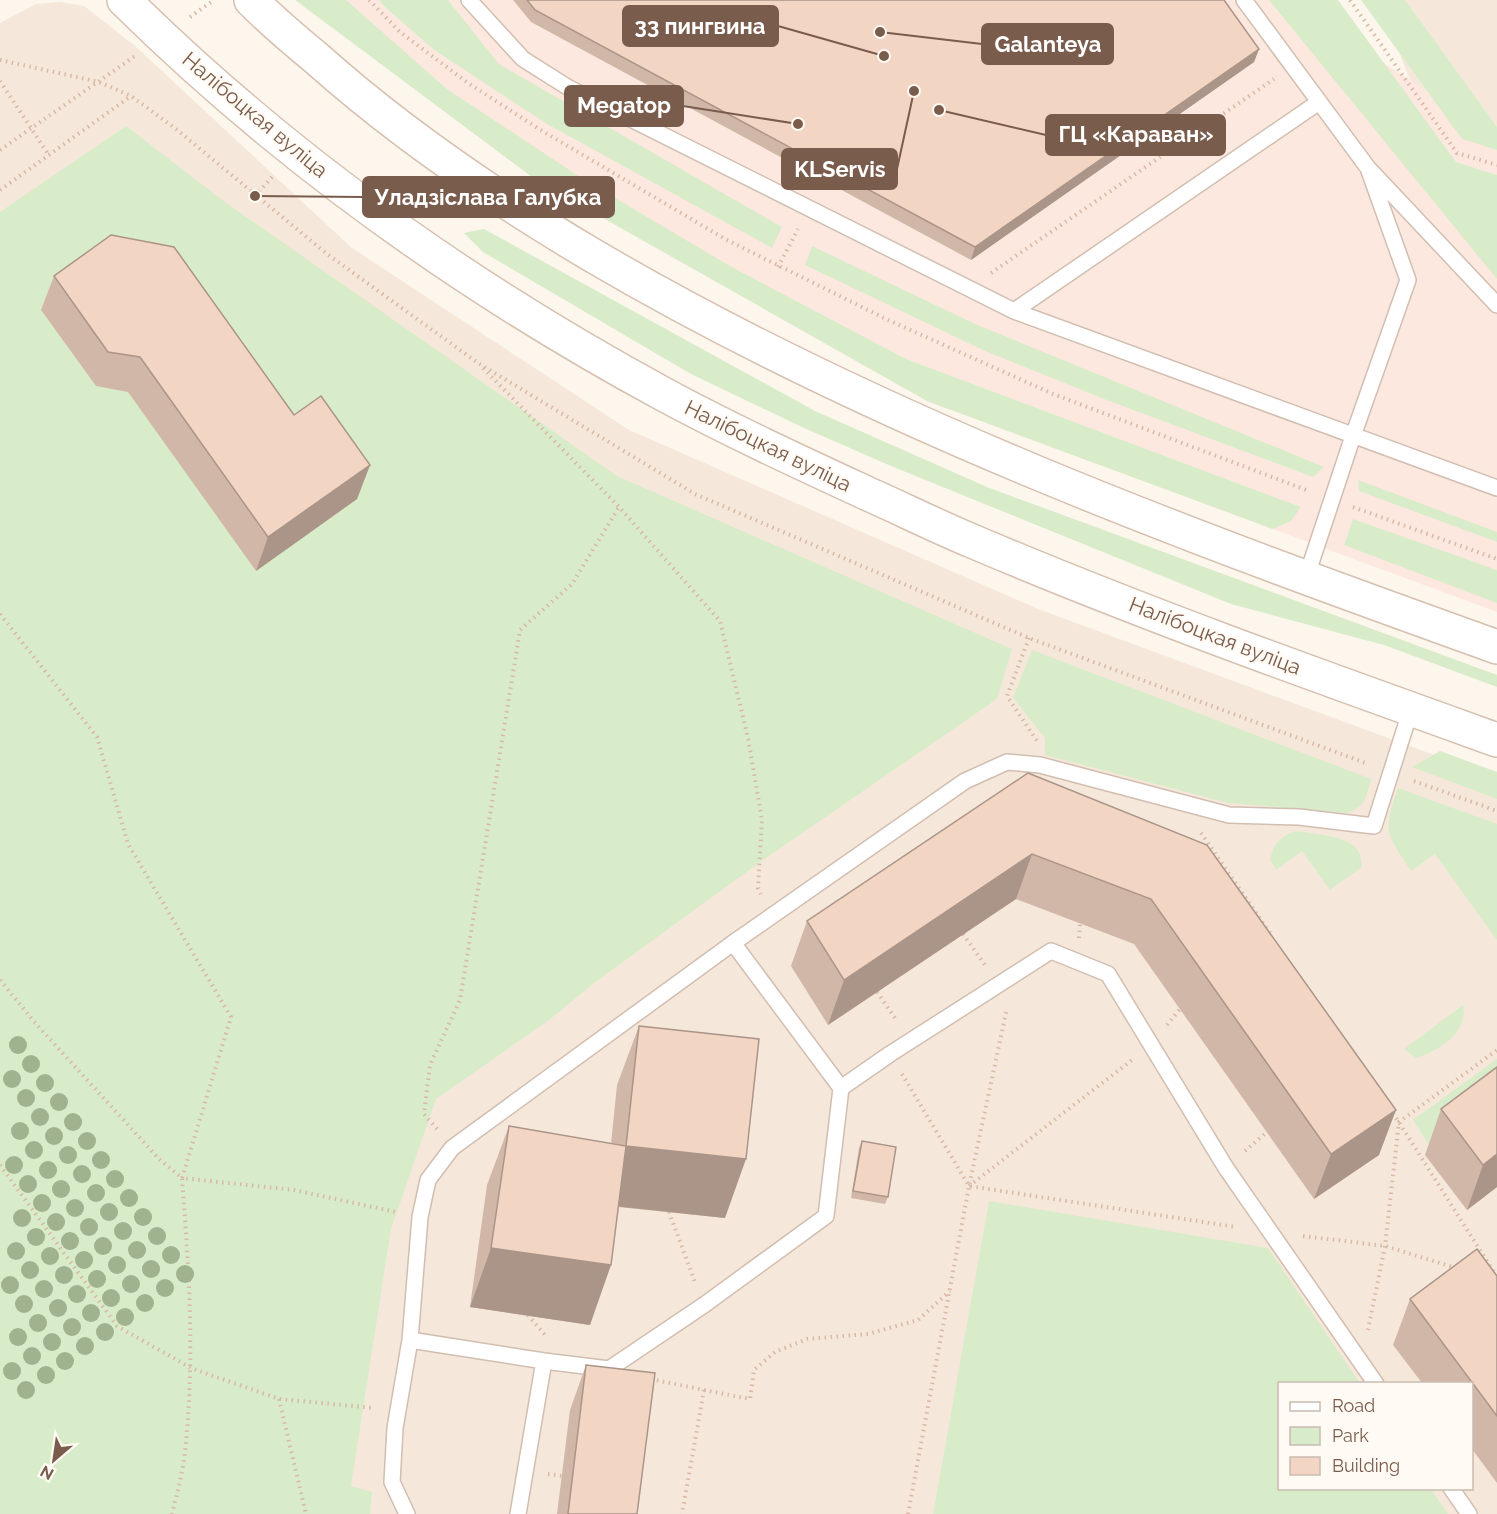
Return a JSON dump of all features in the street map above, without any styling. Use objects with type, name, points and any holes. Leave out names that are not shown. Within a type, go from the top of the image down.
[{"type":"main road","name":"Налібоцкая вуліца","points":[[124,0],[161,36],[295,151],[427,249],[520,310],[665,395],[763,445],[972,541],[1156,614],[1497,740]]},
{"type":"main road","points":[[251,0],[363,100],[459,171],[552,231],[723,328],[822,377],[974,446],[1306,578],[1497,647]]},
{"type":"lane","points":[[469,0],[523,59],[569,88],[1014,311],[1497,488]]},
{"type":"lane","points":[[1245,0],[1368,168],[1497,304]]},
{"type":"lane","points":[[1014,311],[1319,102]]},
{"type":"lane","points":[[1306,578],[1408,280],[1368,168]]},
{"type":"lane","points":[[407,1514],[392,1482],[395,1428],[410,1340],[420,1217],[428,1180],[452,1148],[733,944],[965,781],[1007,762],[1040,765],[1229,815],[1299,817],[1374,826],[1412,709]]},
{"type":"lane","points":[[410,1340],[609,1369],[704,1305],[826,1216],[841,1088],[733,944]]},
{"type":"lane","points":[[841,1088],[1051,951],[1108,974],[1226,1167],[1375,1382]]},
{"type":"lane","points":[[518,1514],[544,1361]]},
{"type":"lane","points":[[1452,1490],[1469,1514]]},
{"type":"path","points":[[0,150],[214,0]]},
{"type":"path","points":[[369,0],[400,32],[468,83],[539,129],[725,239],[778,267],[885,319],[1053,394],[1332,500],[1497,559]]},
{"type":"path","points":[[1350,0],[1457,153],[1497,165]]},
{"type":"path","points":[[0,60],[99,82],[131,96],[176,129],[327,254],[478,363],[695,494],[1029,638],[1497,811]]},
{"type":"path","points":[[984,278],[1274,79],[1268,71]]},
{"type":"path","points":[[0,81],[48,154]]},
{"type":"path","points":[[0,190],[131,96]]},
{"type":"path","points":[[778,267],[808,209]]},
{"type":"path","points":[[478,363],[619,507],[720,621],[748,738],[762,820],[758,888],[775,915]]},
{"type":"path","points":[[452,1148],[424,1114],[430,1065],[460,1000],[520,630],[572,584],[619,507]]},
{"type":"path","points":[[0,615],[98,736],[128,844],[231,1017],[182,1178],[189,1264],[191,1368],[185,1453],[172,1514]]},
{"type":"path","points":[[1029,638],[1007,696],[1037,742],[1040,765]]},
{"type":"path","points":[[1198,828],[1278,946]]},
{"type":"path","points":[[963,934],[999,985]]},
{"type":"path","points":[[908,1514],[969,1186],[1014,975]]},
{"type":"path","points":[[0,980],[37,1025],[159,1159],[182,1178],[294,1190],[420,1217]]},
{"type":"path","points":[[877,992],[911,1041]]},
{"type":"path","points":[[969,1186],[1152,1044]]},
{"type":"path","points":[[1362,1363],[1385,1246],[1399,1122],[1497,1050]]},
{"type":"path","points":[[891,1054],[969,1186]]},
{"type":"path","points":[[1392,1112],[1497,1277]]},
{"type":"path","points":[[0,1165],[117,1326],[191,1368],[279,1399],[398,1410]]},
{"type":"path","points":[[669,1212],[704,1305]]},
{"type":"path","points":[[609,1369],[750,1399],[754,1370],[775,1352],[807,1339],[867,1334],[918,1320],[950,1290]]},
{"type":"path","points":[[682,1514],[704,1390]]},
{"type":"path","points":[[279,1399],[306,1514]]},
{"type":"shaded area","points":[[305,0],[1334,0],[1340,35],[1410,80],[1497,143],[1497,612],[927,401],[536,180],[395,74]]},
{"type":"shaded area","points":[[1379,0],[1497,0],[1497,143],[1410,80]]},
{"type":"shaded area","points":[[60,2],[84,6],[134,45],[352,248],[629,430],[1038,609],[1497,778],[1497,1514],[0,1514],[0,23],[36,4]]},
{"type":"green space","points":[[295,0],[346,0],[447,89],[583,179],[730,266],[906,359],[1301,507],[1291,521],[1273,529],[927,401],[536,180]]},
{"type":"green space","points":[[379,0],[448,0],[499,64],[782,227],[772,248],[547,124],[434,50]]},
{"type":"green space","points":[[1269,0],[1338,0],[1456,162],[1497,175],[1497,279]]},
{"type":"green space","points":[[1361,0],[1405,0],[1497,127],[1497,150],[1462,139]]},
{"type":"green space","points":[[126,126],[225,202],[617,476],[1012,649],[997,699],[763,860],[594,983],[549,1020],[436,1099],[391,1229],[351,1486],[372,1492],[370,1514],[0,1514],[0,212]]},
{"type":"green space","points":[[484,229],[815,411],[987,487],[1497,675],[1497,687],[1384,645],[1231,604],[891,466],[804,428],[691,374],[483,252],[464,233]]},
{"type":"green space","points":[[812,246],[973,323],[1324,467],[1313,477],[1104,399],[985,351],[805,265]]},
{"type":"green space","points":[[1358,480],[1497,532],[1497,542],[1359,491]]},
{"type":"green space","points":[[1353,519],[1497,570],[1497,603],[1344,545]]},
{"type":"green space","points":[[1032,650],[1371,779],[1366,796],[1362,804],[1347,813],[1228,803],[1045,755],[1045,738],[1013,698]]},
{"type":"green space","points":[[1440,751],[1497,772],[1497,799],[1412,767]]},
{"type":"green space","points":[[1398,788],[1497,824],[1497,940],[1435,854],[1411,871],[1396,848],[1388,824]]},
{"type":"green space","points":[[1296,831],[1330,836],[1347,842],[1359,852],[1362,867],[1330,890],[1302,851],[1276,870],[1270,859],[1276,844],[1286,835]]},
{"type":"green space","points":[[1463,1005],[1464,1015],[1457,1032],[1443,1045],[1416,1058],[1404,1049]]},
{"type":"green space","points":[[1497,1059],[1497,1093],[1429,1145],[1413,1120]]},
{"type":"green space","points":[[989,1201],[1268,1248],[1359,1382],[1278,1382],[1278,1490],[1432,1490],[1448,1514],[933,1514]]},
{"type":"building","points":[[527,0],[1224,0],[1259,49],[975,247],[535,10]]},
{"type":"building","points":[[111,235],[174,247],[294,415],[321,396],[370,465],[268,537],[140,357],[108,352],[54,276]]},
{"type":"building","points":[[1028,773],[1207,845],[1396,1110],[1331,1154],[1151,899],[1032,854],[844,980],[807,921]]},
{"type":"building","points":[[639,1026],[759,1039],[746,1159],[626,1146]]},
{"type":"building","points":[[1497,1067],[1497,1154],[1483,1165],[1441,1109]]},
{"type":"building","points":[[509,1126],[626,1146],[611,1265],[491,1248]]},
{"type":"building","points":[[862,1141],[896,1147],[888,1197],[853,1191]]},
{"type":"building","points":[[1477,1249],[1497,1276],[1497,1416],[1473,1382],[1410,1299]]},
{"type":"building","points":[[586,1365],[655,1373],[637,1514],[568,1514]]},
{"type":"place","name":"Galanteya","points":[[880,32]]},
{"type":"place","name":"33 пингвина","points":[[884,56]]},
{"type":"place","name":"KLServis","points":[[914,91]]},
{"type":"place","name":"ГЦ «Караван»","points":[[939,110]]},
{"type":"place","name":"Megatop","points":[[798,124]]},
{"type":"place","name":"Уладзіслава Галубка","points":[[255,196]]}]
